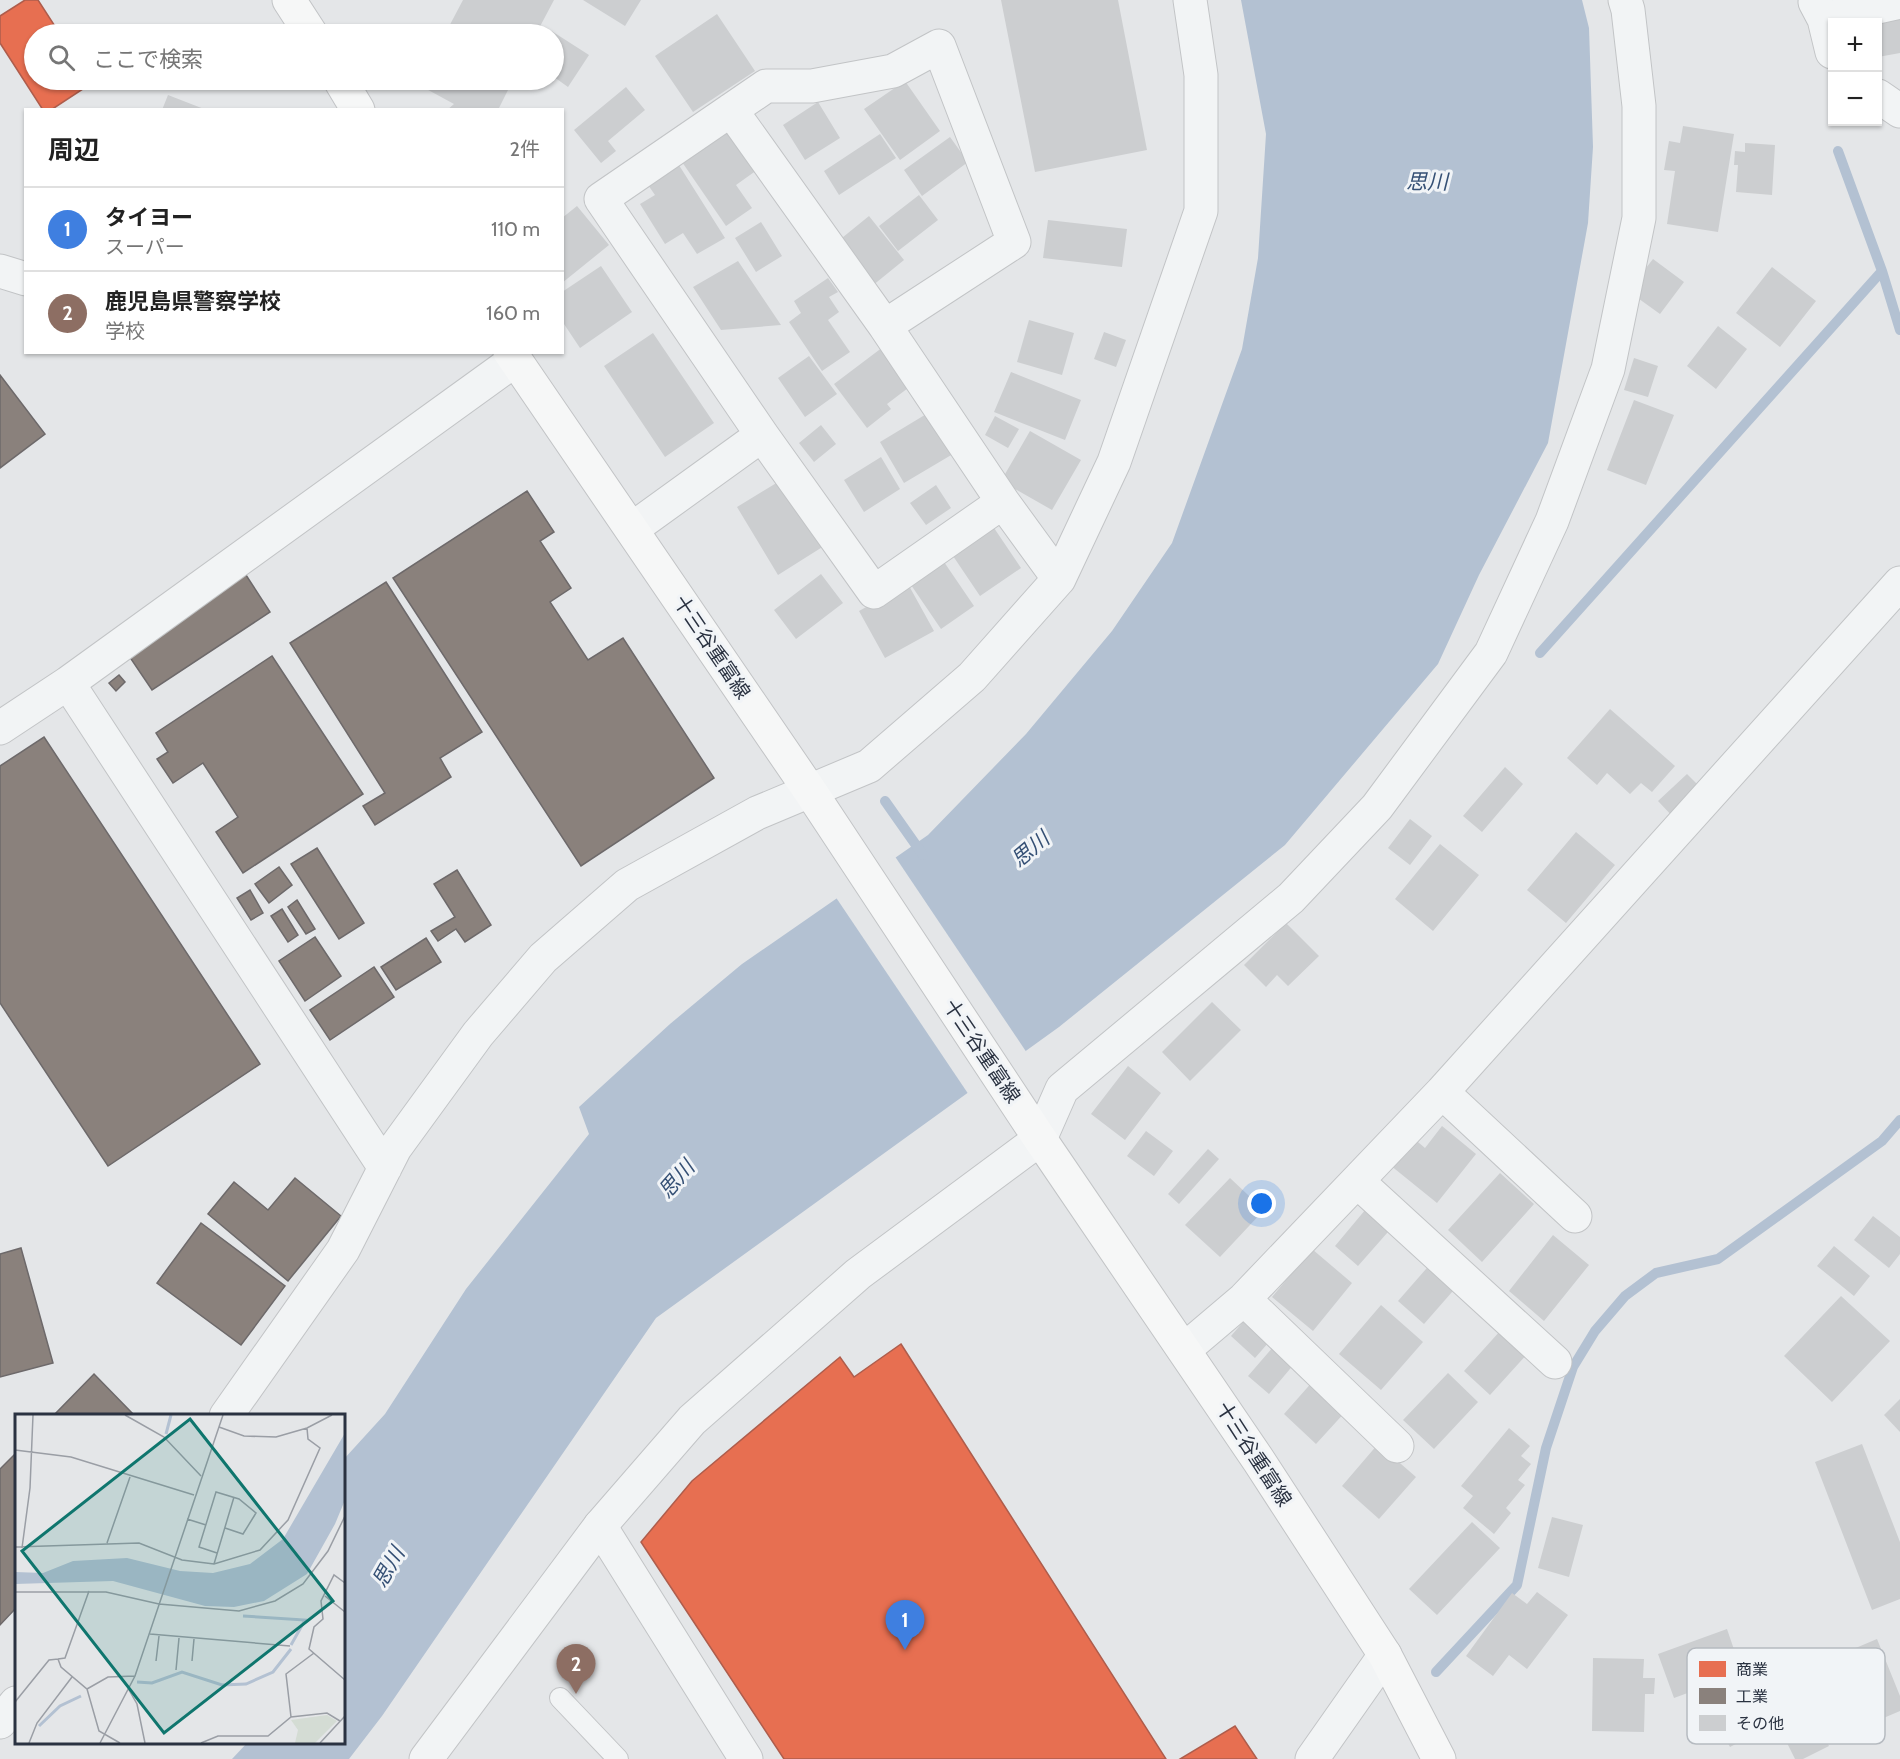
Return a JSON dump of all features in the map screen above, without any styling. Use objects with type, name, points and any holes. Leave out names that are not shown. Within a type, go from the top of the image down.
[{"type":"main road","points":[[289,0],[305,24]]},
{"type":"main road","points":[[346,90],[357,108]]},
{"type":"main road","name":"十三谷重富線","points":[[512,356],[810,791],[1040,1139],[1185,1349],[1385,1654],[1438,1759]]},
{"type":"street","points":[[227,1414],[343,1250],[395,1148],[478,1034],[543,958],[627,885],[757,813],[869,766],[972,677],[1059,579],[1114,462],[1200,212],[1201,75],[1190,0]]},
{"type":"street","points":[[426,1759],[600,1526],[692,1420],[858,1274],[1040,1139],[1062,1089],[1291,898],[1377,807],[1491,654],[1552,521],[1608,369],[1639,218],[1640,106],[1629,10],[1625,0]]},
{"type":"street","points":[[1828,37],[1819,10],[1900,2]]},
{"type":"street","points":[[885,326],[1014,242],[939,46],[893,71],[812,86],[766,86],[601,199],[762,435],[874,592],[1003,502]]},
{"type":"street","points":[[1882,99],[1900,111]]},
{"type":"street","points":[[731,110],[885,326],[1003,502],[1059,579]]},
{"type":"street","points":[[0,271],[24,278]]},
{"type":"street","points":[[0,728],[68,683],[512,356]]},
{"type":"street","points":[[632,530],[762,435]]},
{"type":"street","points":[[1185,1349],[1244,1299],[1442,1092],[1900,583]]},
{"type":"street","points":[[68,683],[385,1168]]},
{"type":"street","points":[[1442,1092],[1575,1216]]},
{"type":"street","points":[[1357,1181],[1555,1362]]},
{"type":"street","points":[[1244,1299],[1397,1446]]},
{"type":"street","points":[[600,1526],[746,1759]]},
{"type":"street","points":[[1312,1759],[1385,1654]]},
{"type":"street","points":[[0,1722],[15,1704]]},
{"type":"lane","points":[[560,1698],[618,1759]]},
{"type":"water","name":"思川","points":[[1241,0],[1582,0],[1589,28],[1593,147],[1588,223],[1548,443],[1479,575],[1438,664],[1285,845],[1059,1027],[656,1318],[382,1716],[349,1759],[232,1759],[246,1744],[345,1744],[345,1458],[385,1414],[466,1289],[589,1134],[579,1107],[670,1024],[742,964],[928,835],[1026,734],[1112,631],[1172,543],[1242,349],[1258,258],[1266,134]]},
{"type":"pier","points":[[894,855],[1027,1053],[969,1095],[835,896]]},
{"type":"building: 商業","points":[[25,0],[38,0],[54,24],[24,24],[24,80],[0,43],[0,16]]},
{"type":"building: 商業","points":[[30,90],[81,90],[54,108],[42,108]]},
{"type":"building: 商業","points":[[901,1344],[1166,1759],[784,1759],[641,1542],[692,1481],[840,1357],[854,1377]]},
{"type":"building: 商業","points":[[1235,1726],[1257,1759],[1180,1759]]},
{"type":"building: 工業","points":[[0,375],[45,434],[0,468]]},
{"type":"building: 工業","points":[[527,491],[554,532],[540,541],[571,588],[550,602],[588,660],[623,638],[714,778],[581,866],[393,578]]},
{"type":"building: 工業","points":[[244,572],[270,612],[152,690],[125,650]]},
{"type":"building: 工業","points":[[386,582],[482,732],[440,758],[451,777],[375,825],[363,806],[385,793],[290,643]]},
{"type":"building: 工業","points":[[272,656],[363,794],[243,873],[216,832],[238,817],[203,763],[173,783],[157,759],[168,752],[156,733]]},
{"type":"building: 工業","points":[[119,675],[125,682],[116,691],[109,683]]},
{"type":"building: 工業","points":[[44,737],[260,1064],[108,1166],[0,1003],[0,766]]},
{"type":"building: 工業","points":[[317,848],[364,923],[339,939],[291,864]]},
{"type":"building: 工業","points":[[279,867],[292,885],[269,903],[255,884]]},
{"type":"building: 工業","points":[[457,870],[491,925],[465,942],[456,929],[438,941],[431,931],[455,917],[434,884]]},
{"type":"building: 工業","points":[[250,890],[263,913],[251,920],[237,898]]},
{"type":"building: 工業","points":[[297,900],[315,929],[306,934],[288,907]]},
{"type":"building: 工業","points":[[282,909],[298,935],[288,942],[271,916]]},
{"type":"building: 工業","points":[[315,937],[341,976],[305,1001],[279,961]]},
{"type":"building: 工業","points":[[426,938],[441,962],[396,990],[381,967]]},
{"type":"building: 工業","points":[[374,967],[394,997],[330,1040],[310,1010]]},
{"type":"building: 工業","points":[[295,1178],[341,1216],[288,1281],[208,1214],[234,1182],[268,1210]]},
{"type":"building: 工業","points":[[201,1223],[285,1286],[241,1345],[157,1283]]},
{"type":"building: 工業","points":[[21,1248],[53,1363],[0,1377],[0,1254]]},
{"type":"building: 工業","points":[[94,1374],[133,1414],[55,1414]]},
{"type":"building: 工業","points":[[15,1454],[15,1609],[0,1625],[0,1469]]},
{"type":"building: その他","points":[[463,0],[554,0],[541,24],[450,24]]},
{"type":"building: その他","points":[[583,0],[641,0],[625,26]]},
{"type":"building: その他","points":[[1001,0],[1118,0],[1147,150],[1035,172]]},
{"type":"building: その他","points":[[1900,12],[1900,53],[1882,56],[1882,20]]},
{"type":"building: その他","points":[[717,14],[755,71],[693,112],[655,56]]},
{"type":"building: その他","points":[[564,39],[589,55],[568,87],[564,84]]},
{"type":"building: その他","points":[[905,81],[940,131],[900,160],[864,109]]},
{"type":"building: その他","points":[[626,87],[645,110],[608,141],[616,151],[601,163],[574,130]]},
{"type":"building: その他","points":[[428,90],[508,90],[499,108],[449,108],[454,104]]},
{"type":"building: その他","points":[[168,95],[201,108],[163,108]]},
{"type":"building: その他","points":[[818,102],[840,138],[805,160],[783,125]]},
{"type":"building: その他","points":[[1683,126],[1734,134],[1718,232],[1667,224],[1675,171],[1664,170],[1669,141],[1680,143]]},
{"type":"building: その他","points":[[729,129],[757,170],[736,185],[752,208],[726,226],[682,162]]},
{"type":"building: その他","points":[[880,134],[896,158],[839,195],[824,171]]},
{"type":"building: その他","points":[[950,137],[968,162],[922,196],[904,170]]},
{"type":"building: その他","points":[[1745,143],[1775,145],[1772,195],[1736,192],[1738,165],[1734,165],[1735,151],[1745,152]]},
{"type":"building: その他","points":[[677,162],[725,238],[697,254],[683,233],[665,244],[640,204],[655,195],[646,182]]},
{"type":"building: その他","points":[[919,195],[938,220],[898,251],[879,226]]},
{"type":"building: その他","points":[[577,206],[609,245],[564,281],[564,216]]},
{"type":"building: その他","points":[[869,216],[904,260],[872,286],[837,242]]},
{"type":"building: その他","points":[[1048,220],[1127,229],[1122,267],[1043,258]]},
{"type":"building: その他","points":[[761,222],[782,256],[756,272],[735,238]]},
{"type":"building: その他","points":[[1653,259],[1684,282],[1660,314],[1628,291]]},
{"type":"building: その他","points":[[738,261],[781,325],[721,330],[693,287]]},
{"type":"building: その他","points":[[601,266],[632,312],[580,348],[564,324],[564,291]]},
{"type":"building: その他","points":[[1772,267],[1816,301],[1780,347],[1736,313]]},
{"type":"building: その他","points":[[828,278],[838,292],[829,297],[839,312],[828,320],[850,352],[822,371],[789,322],[801,313],[794,301]]},
{"type":"building: その他","points":[[1029,320],[1074,333],[1062,375],[1017,362]]},
{"type":"building: その他","points":[[1718,326],[1747,349],[1716,389],[1687,366]]},
{"type":"building: その他","points":[[1104,332],[1126,340],[1116,367],[1094,359]]},
{"type":"building: その他","points":[[653,333],[714,423],[665,457],[604,366]]},
{"type":"building: その他","points":[[883,347],[912,385],[887,404],[891,409],[867,428],[834,384]]},
{"type":"building: その他","points":[[809,356],[837,394],[805,417],[778,378]]},
{"type":"building: その他","points":[[1634,358],[1658,366],[1648,397],[1624,390]]},
{"type":"building: その他","points":[[1011,372],[1081,400],[1065,440],[994,412]]},
{"type":"building: その他","points":[[1634,400],[1674,415],[1646,485],[1607,470]]},
{"type":"building: その他","points":[[933,410],[958,451],[904,483],[880,442]]},
{"type":"building: その他","points":[[995,416],[1019,429],[1008,448],[985,435]]},
{"type":"building: その他","points":[[821,425],[836,444],[814,462],[799,443]]},
{"type":"building: その他","points":[[1030,431],[1081,460],[1052,510],[1001,481]]},
{"type":"building: その他","points":[[881,457],[900,489],[864,512],[844,480]]},
{"type":"building: その他","points":[[783,479],[824,546],[778,575],[737,507]]},
{"type":"building: その他","points":[[936,485],[951,508],[926,525],[910,503]]},
{"type":"building: その他","points":[[992,525],[1021,568],[980,596],[951,553]]},
{"type":"building: その他","points":[[942,559],[974,606],[941,629],[909,582]]},
{"type":"building: その他","points":[[821,574],[843,603],[796,639],[774,610]]},
{"type":"building: その他","points":[[908,584],[934,631],[885,658],[859,611]]},
{"type":"building: その他","points":[[1610,709],[1675,766],[1652,792],[1641,783],[1630,794],[1607,773],[1597,785],[1567,758]]},
{"type":"building: その他","points":[[1505,767],[1523,784],[1482,832],[1463,816]]},
{"type":"building: その他","points":[[1687,774],[1703,790],[1674,818],[1658,801]]},
{"type":"building: その他","points":[[1410,819],[1432,836],[1410,865],[1388,848]]},
{"type":"building: その他","points":[[1576,832],[1615,865],[1566,923],[1527,890]]},
{"type":"building: その他","points":[[1440,844],[1479,875],[1433,931],[1395,899]]},
{"type":"building: その他","points":[[1286,923],[1319,956],[1288,986],[1277,975],[1266,987],[1244,965]]},
{"type":"building: その他","points":[[1212,1002],[1241,1030],[1190,1081],[1162,1052]]},
{"type":"building: その他","points":[[1128,1066],[1161,1093],[1125,1140],[1091,1114]]},
{"type":"building: その他","points":[[1442,1126],[1476,1154],[1437,1203],[1390,1165],[1412,1137],[1425,1148]]},
{"type":"building: その他","points":[[1146,1131],[1173,1151],[1154,1176],[1127,1156]]},
{"type":"building: その他","points":[[1208,1149],[1219,1159],[1179,1204],[1168,1194]]},
{"type":"building: その他","points":[[1500,1173],[1534,1204],[1482,1262],[1448,1230]]},
{"type":"building: その他","points":[[1230,1178],[1264,1210],[1220,1257],[1185,1225]]},
{"type":"building: その他","points":[[1371,1203],[1395,1224],[1358,1266],[1335,1246]]},
{"type":"building: その他","points":[[1873,1216],[1900,1237],[1900,1254],[1889,1268],[1854,1240]]},
{"type":"building: その他","points":[[1553,1235],[1589,1265],[1544,1321],[1509,1291]]},
{"type":"building: その他","points":[[1834,1246],[1870,1276],[1854,1296],[1817,1266]]},
{"type":"building: その他","points":[[1312,1249],[1352,1283],[1313,1331],[1272,1297]]},
{"type":"building: その他","points":[[1433,1261],[1459,1284],[1424,1324],[1398,1301]]},
{"type":"building: その他","points":[[1841,1296],[1890,1341],[1832,1402],[1784,1356]]},
{"type":"building: その他","points":[[1381,1305],[1423,1342],[1381,1390],[1339,1354]]},
{"type":"building: その他","points":[[1250,1314],[1275,1335],[1255,1358],[1231,1336]]},
{"type":"building: その他","points":[[1501,1330],[1528,1353],[1490,1395],[1464,1371]]},
{"type":"building: その他","points":[[1280,1339],[1300,1357],[1269,1394],[1248,1376]]},
{"type":"building: その他","points":[[1448,1373],[1478,1402],[1434,1449],[1403,1420]]},
{"type":"building: その他","points":[[1314,1380],[1347,1410],[1316,1444],[1284,1414]]},
{"type":"building: その他","points":[[1900,1399],[1900,1432],[1884,1415]]},
{"type":"building: その他","points":[[1509,1428],[1530,1446],[1521,1456],[1531,1464],[1518,1480],[1525,1485],[1506,1508],[1511,1513],[1494,1534],[1463,1508],[1473,1496],[1461,1486]]},
{"type":"building: その他","points":[[1378,1444],[1416,1477],[1379,1519],[1342,1486]]},
{"type":"building: その他","points":[[1862,1444],[1900,1542],[1900,1599],[1872,1610],[1815,1462]]},
{"type":"building: その他","points":[[1552,1517],[1583,1525],[1569,1577],[1538,1568]]},
{"type":"building: その他","points":[[1472,1522],[1500,1548],[1437,1615],[1409,1589]]},
{"type":"building: その他","points":[[1537,1592],[1568,1615],[1527,1669],[1509,1655],[1493,1676],[1466,1656],[1512,1593],[1527,1604]]},
{"type":"building: その他","points":[[1727,1629],[1733,1648],[1687,1648],[1687,1693],[1674,1698],[1658,1654]]},
{"type":"building: その他","points":[[1877,1639],[1881,1648],[1856,1648]]},
{"type":"building: その他","points":[[1593,1658],[1644,1659],[1643,1678],[1655,1678],[1654,1694],[1645,1694],[1644,1732],[1592,1731]]},
{"type":"building: その他","points":[[1885,1659],[1900,1696],[1900,1711],[1885,1717]]},
{"type":"building: その他","points":[[1788,1744],[1828,1744],[1829,1746],[1803,1759],[1795,1759]]},
{"type":"waterway","points":[[1838,151],[1882,271]]},
{"type":"waterway","points":[[1540,653],[1882,271],[1900,330]]},
{"type":"waterway","points":[[885,801],[923,855]]},
{"type":"waterway","points":[[1436,1672],[1517,1585],[1546,1448],[1573,1367],[1595,1331],[1625,1296],[1656,1273],[1718,1259],[1882,1141],[1900,1120]]},
{"type":"place","name":"タイヨー","points":[[905,1650]]},
{"type":"place","name":"鹿児島県警察学校","points":[[576,1694]]}]
